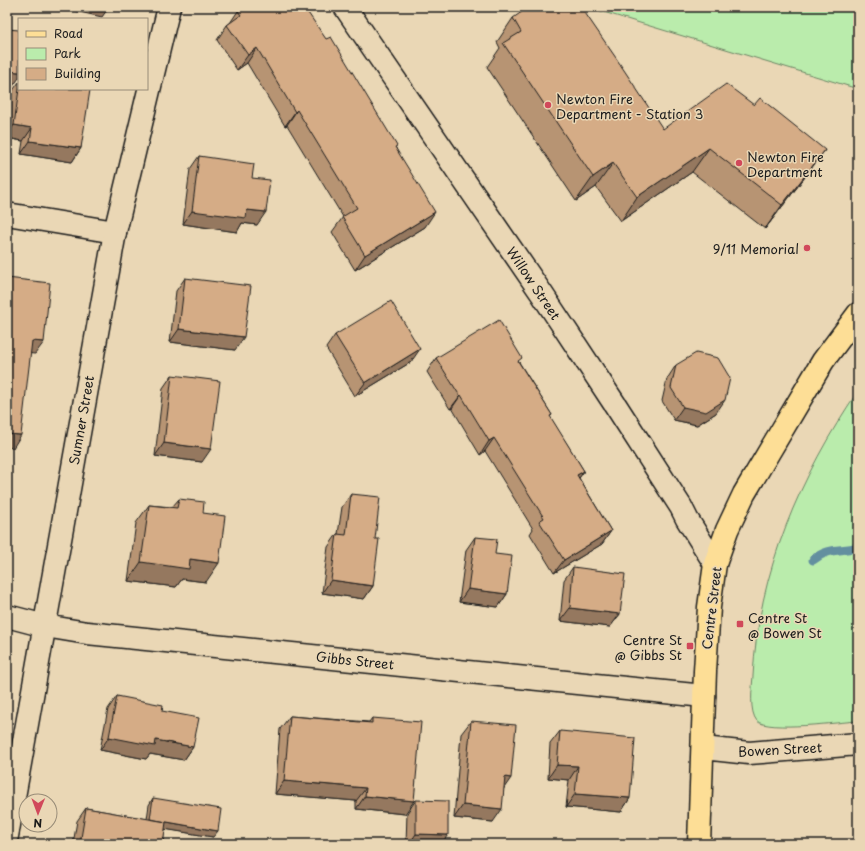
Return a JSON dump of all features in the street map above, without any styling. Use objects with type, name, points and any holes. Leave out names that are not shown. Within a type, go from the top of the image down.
[{"type":"main road","name":"Centre Street","points":[[699,844],[704,696],[709,607],[715,564],[726,530],[744,494],[823,361],[858,314]]},
{"type":"street","name":"Sumner Street","points":[[7,836],[115,232],[169,7]]},
{"type":"street","name":"Willow Street","points":[[345,7],[542,294],[681,507],[687,520],[715,564]]},
{"type":"street","points":[[7,214],[115,232]]},
{"type":"street","name":"Gibbs Street","points":[[7,616],[45,626],[87,632],[704,696]]},
{"type":"street","name":"Bowen Street","points":[[703,748],[749,754],[858,744]]},
{"type":"green space","points":[[587,7],[858,7],[858,89]]},
{"type":"green space","points":[[858,391],[858,721],[789,726],[764,724],[757,721],[754,717],[752,706],[752,687],[763,600],[773,563],[801,491],[837,423]]},
{"type":"building","points":[[245,7],[304,7],[326,39],[331,37],[435,212],[365,255],[342,217],[357,208],[297,110],[295,112],[257,48],[248,55],[227,25],[241,15],[238,11]]},
{"type":"building","points":[[529,7],[581,7],[663,129],[726,84],[754,105],[760,98],[825,150],[782,205],[709,148],[637,197],[613,163],[593,177],[503,43],[521,32],[513,18]]},
{"type":"building","points":[[7,29],[18,30],[18,72],[7,71]]},
{"type":"building","points":[[19,90],[90,90],[81,148],[30,141],[32,128],[14,125]]},
{"type":"building","points":[[199,156],[254,164],[252,178],[270,180],[266,212],[247,210],[246,218],[192,211]]},
{"type":"building","points":[[7,278],[50,283],[44,342],[32,341],[21,435],[7,434]]},
{"type":"building","points":[[185,278],[251,286],[244,337],[179,329]]},
{"type":"building","points":[[391,301],[420,349],[365,383],[335,335]]},
{"type":"building","points":[[499,320],[522,358],[518,361],[552,415],[550,416],[584,471],[577,475],[611,531],[564,560],[539,521],[544,518],[494,438],[489,441],[436,358]]},
{"type":"building","points":[[696,353],[718,358],[730,378],[725,400],[706,412],[683,407],[671,388],[676,365]]},
{"type":"building","points":[[172,375],[220,381],[211,449],[164,443]]},
{"type":"building","points":[[7,486],[9,487],[7,509]]},
{"type":"building","points":[[351,494],[380,497],[375,539],[379,539],[373,586],[331,580],[337,534],[346,535]]},
{"type":"building","points":[[179,499],[204,502],[203,513],[225,516],[219,563],[190,559],[189,569],[141,562],[149,505],[177,508]]},
{"type":"building","points":[[475,537],[497,539],[495,554],[512,556],[507,594],[468,589]]},
{"type":"building","points":[[573,567],[625,574],[620,614],[570,608]]},
{"type":"building","points":[[117,696],[163,705],[162,711],[199,718],[193,747],[156,740],[155,746],[109,737]]},
{"type":"building","points":[[290,716],[372,723],[372,718],[421,722],[414,801],[365,796],[366,788],[284,781]]},
{"type":"building","points":[[471,721],[516,725],[511,778],[505,777],[502,809],[463,805]]},
{"type":"building","points":[[560,731],[635,738],[630,798],[575,794],[578,766],[557,765]]},
{"type":"building","points":[[153,798],[221,809],[218,831],[150,819]]},
{"type":"building","points":[[416,800],[448,801],[448,835],[416,834]]},
{"type":"building","points":[[86,808],[166,822],[163,844],[80,844]]},
{"type":"waterway","points":[[813,560],[829,551],[858,547]]},
{"type":"place","name":"Newton Fire Department - Station 3","points":[[548,105]]},
{"type":"place","name":"Newton Fire Department","points":[[739,163]]},
{"type":"place","name":"9/11 Memorial","points":[[807,248]]},
{"type":"place","name":"Centre St @ Bowen St","points":[[740,624]]},
{"type":"place","name":"Centre St @ Gibbs St","points":[[690,646]]}]
